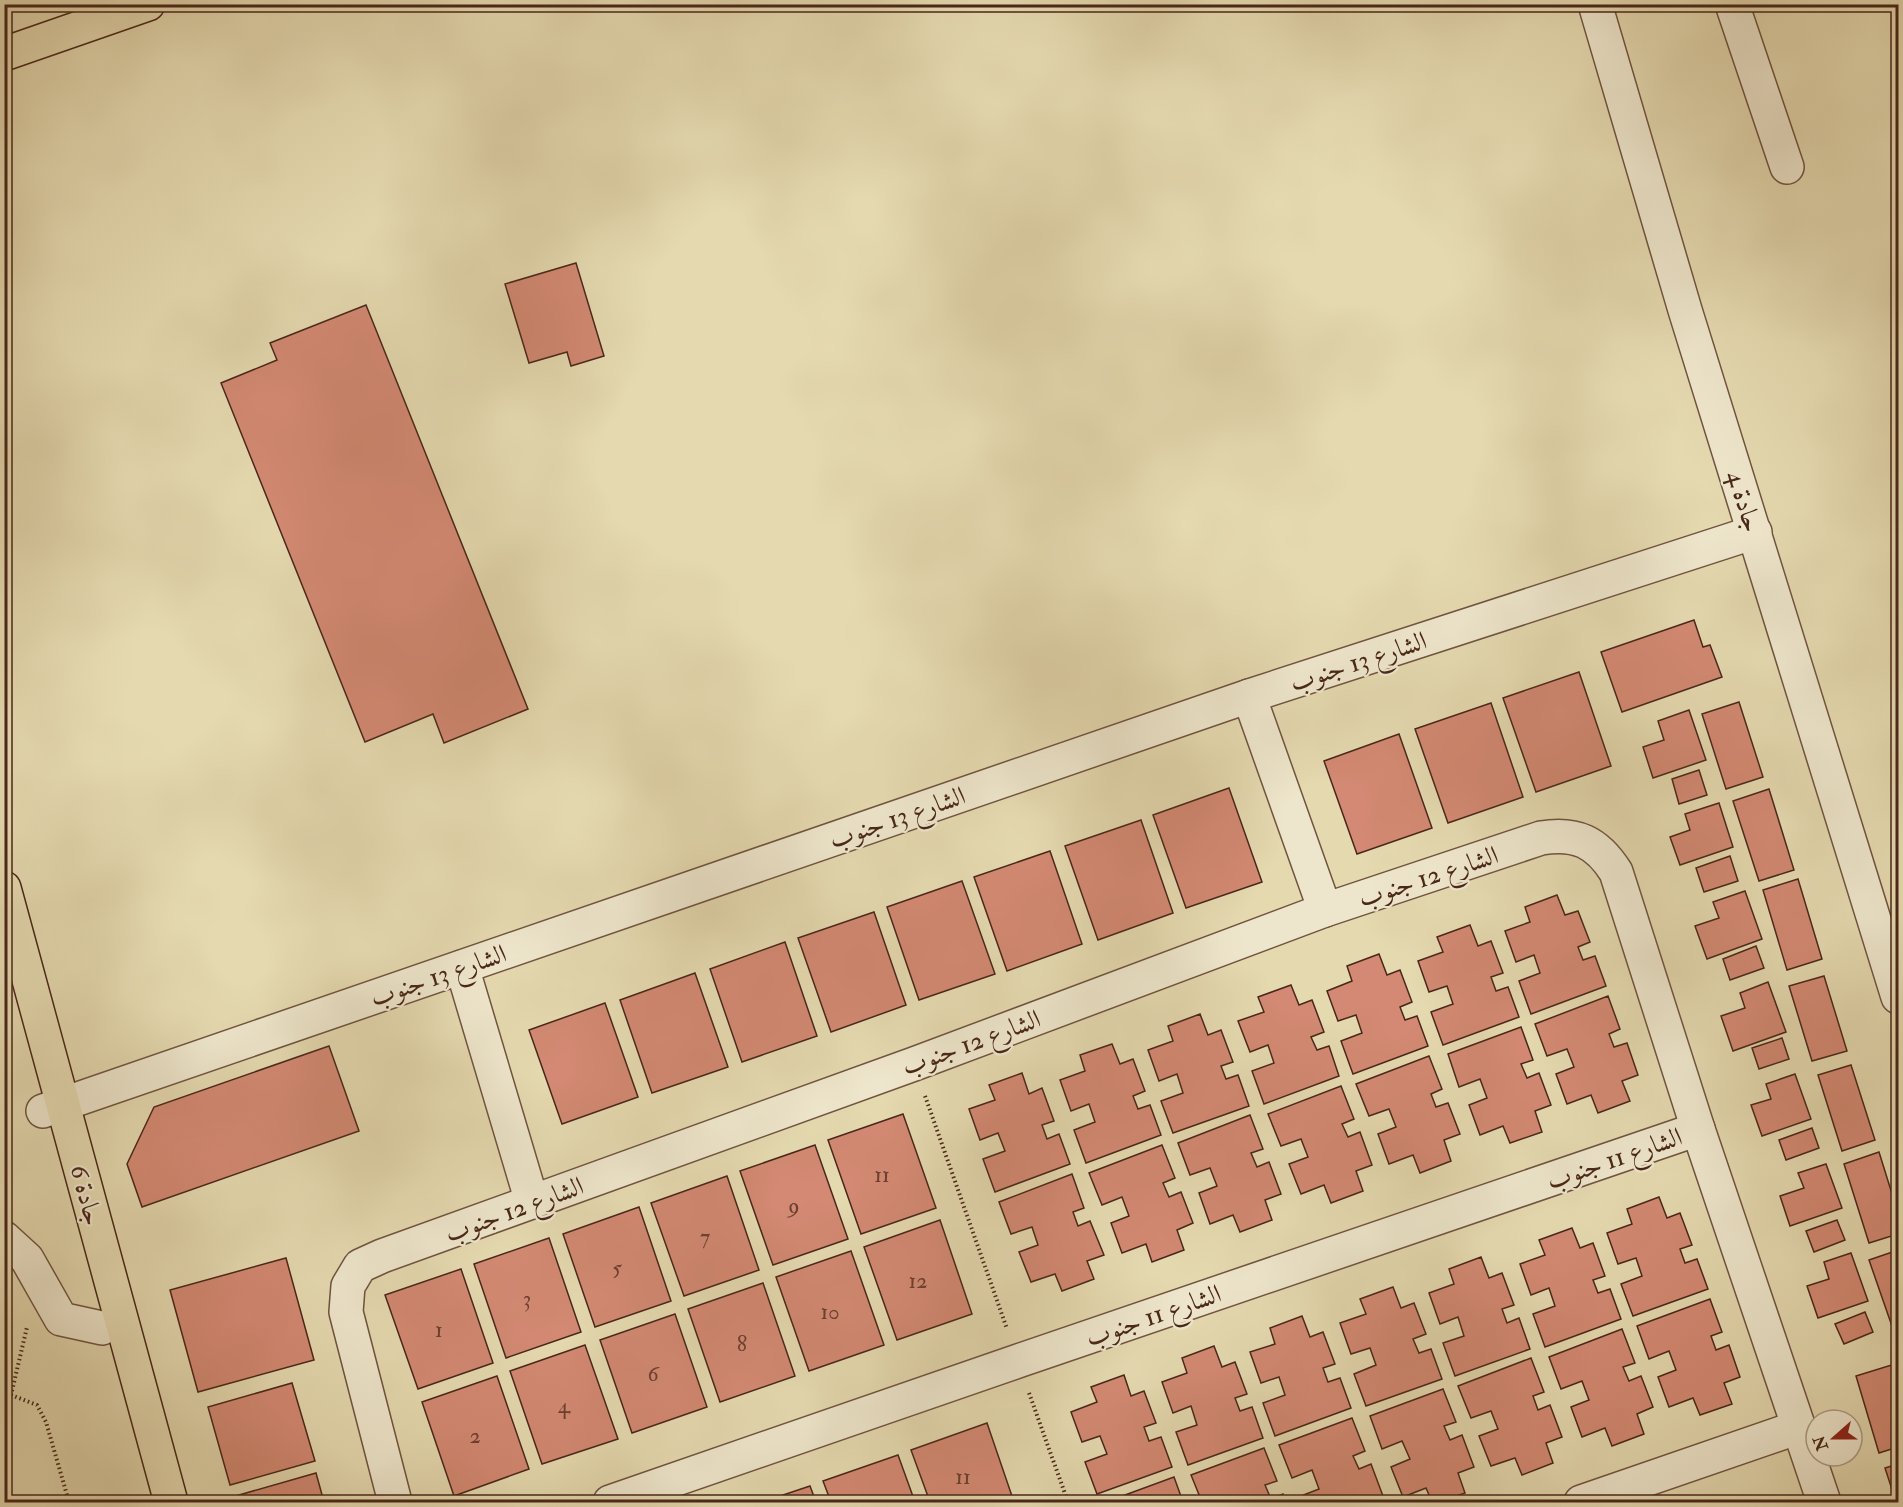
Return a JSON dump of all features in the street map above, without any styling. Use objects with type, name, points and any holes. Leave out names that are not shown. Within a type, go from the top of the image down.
[{"type":"main road","points":[[9,50],[148,4]]},
{"type":"main road","name":"جادة 6","points":[[4,888],[102,1328],[150,1503]]},
{"type":"main road","name":"جادة 6","points":[[4,970],[53,1108],[171,1503]]},
{"type":"street","name":"جادة 4","points":[[1595,4],[1685,310],[1899,997]]},
{"type":"street","points":[[1732,4],[1787,167]]},
{"type":"street","name":"الشارع 13 جنوب","points":[[53,1108],[1249,696],[1755,532]]},
{"type":"street","points":[[1249,696],[1325,910]]},
{"type":"street","name":"الشارع 12 جنوب","points":[[395,1503],[346,1312],[348,1286],[360,1266],[382,1256],[914,1064],[1325,910],[1541,838],[1556,836],[1585,841],[1608,860],[1616,872],[1698,1129]]},
{"type":"street","points":[[462,967],[532,1202]]},
{"type":"street","points":[[1698,1129],[1824,1503]]},
{"type":"street","name":"الشارع 11 جنوب","points":[[610,1503],[1698,1129]]},
{"type":"street","points":[[4,1238],[27,1259],[61,1319],[102,1328]]},
{"type":"street","points":[[1581,1503],[1799,1427]]},
{"type":"path","points":[[914,1064],[1068,1503]]},
{"type":"path","points":[[4,1412],[11,1395],[38,1279]]},
{"type":"path","points":[[11,1395],[37,1405],[46,1422],[69,1503]]},
{"type":"building","points":[[576,263],[604,356],[571,366],[567,352],[529,363],[505,284]]},
{"type":"building","points":[[366,305],[528,709],[444,743],[433,714],[365,742],[221,383],[277,360],[270,343]]},
{"type":"building","points":[[1694,620],[1703,647],[1710,645],[1722,677],[1622,712],[1601,652]]},
{"type":"building","points":[[1579,672],[1611,766],[1536,792],[1503,698]]},
{"type":"building","points":[[1739,702],[1763,777],[1726,789],[1702,714]]},
{"type":"building","points":[[1491,703],[1523,797],[1448,823],[1415,729]]},
{"type":"building","points":[[1689,710],[1706,760],[1653,778],[1643,747],[1664,740],[1658,721]]},
{"type":"building","points":[[1399,734],[1432,828],[1357,854],[1324,761]]},
{"type":"building","points":[[1699,770],[1707,795],[1679,804],[1672,779]]},
{"type":"building","points":[[1229,788],[1262,882],[1186,908],[1153,815]]},
{"type":"building","points":[[1769,789],[1794,870],[1759,881],[1733,801]]},
{"type":"building","points":[[1719,803],[1733,847],[1680,865],[1670,837],[1690,830],[1685,814]]},
{"type":"building","points":[[1141,820],[1173,913],[1098,940],[1065,846]]},
{"type":"building","points":[[1050,851],[1082,944],[1007,971],[974,877]]},
{"type":"building","points":[[1730,856],[1738,881],[1704,892],[1696,868]]},
{"type":"building","points":[[1798,879],[1822,959],[1787,970],[1763,890]]},
{"type":"building","points":[[962,881],[995,974],[919,1000],[887,907]]},
{"type":"building","points":[[1745,891],[1762,939],[1707,959],[1695,926],[1719,918],[1713,902]]},
{"type":"building","points":[[1557,895],[1565,915],[1578,911],[1590,942],[1578,947],[1583,960],[1595,956],[1606,986],[1531,1014],[1519,981],[1540,973],[1534,955],[1516,962],[1505,931],[1530,922],[1525,907]]},
{"type":"building","points":[[874,912],[906,1005],[831,1032],[798,938]]},
{"type":"building","points":[[1470,925],[1478,946],[1491,941],[1503,973],[1491,977],[1496,991],[1508,987],[1519,1017],[1443,1045],[1431,1012],[1453,1004],[1447,986],[1429,992],[1418,961],[1443,952],[1437,937]]},
{"type":"building","points":[[785,942],[817,1036],[742,1062],[710,969]]},
{"type":"building","points":[[1756,946],[1764,968],[1730,980],[1723,959]]},
{"type":"building","points":[[1379,954],[1387,975],[1400,970],[1412,1002],[1400,1007],[1405,1020],[1417,1016],[1428,1046],[1353,1074],[1341,1041],[1362,1033],[1356,1015],[1338,1021],[1327,991],[1352,981],[1347,966]]},
{"type":"building","points":[[695,973],[728,1067],[652,1093],[620,1000]]},
{"type":"building","points":[[1824,976],[1847,1051],[1812,1061],[1789,986]]},
{"type":"building","points":[[1768,982],[1786,1032],[1733,1051],[1721,1016],[1745,1008],[1740,993]]},
{"type":"building","points":[[1291,985],[1299,1005],[1312,1000],[1324,1032],[1311,1037],[1317,1050],[1329,1046],[1339,1076],[1264,1104],[1252,1071],[1274,1063],[1268,1045],[1250,1052],[1238,1021],[1264,1012],[1258,997]]},
{"type":"building","points":[[1608,996],[1620,1029],[1609,1034],[1614,1047],[1627,1043],[1638,1075],[1622,1081],[1630,1101],[1598,1113],[1591,1095],[1567,1104],[1556,1074],[1574,1067],[1567,1049],[1547,1056],[1535,1024]]},
{"type":"building","points":[[605,1003],[638,1097],[562,1124],[529,1030]]},
{"type":"building","points":[[1200,1014],[1208,1035],[1221,1030],[1233,1062],[1221,1066],[1226,1079],[1238,1075],[1249,1106],[1173,1133],[1161,1101],[1183,1093],[1177,1074],[1159,1081],[1148,1050],[1173,1041],[1168,1026]]},
{"type":"building","points":[[1521,1027],[1533,1060],[1521,1064],[1527,1078],[1539,1073],[1551,1105],[1535,1111],[1542,1132],[1510,1143],[1503,1126],[1480,1135],[1469,1105],[1487,1098],[1480,1079],[1459,1087],[1448,1054]]},
{"type":"building","points":[[1782,1038],[1789,1059],[1759,1069],[1752,1048]]},
{"type":"building","points":[[1112,1044],[1120,1064],[1133,1059],[1145,1091],[1133,1096],[1138,1109],[1150,1105],[1161,1135],[1086,1163],[1074,1130],[1095,1122],[1089,1104],[1071,1111],[1060,1080],[1085,1071],[1080,1055]]},
{"type":"building","points":[[329,1046],[359,1131],[142,1207],[127,1164],[154,1107]]},
{"type":"building","points":[[1429,1056],[1442,1089],[1431,1094],[1436,1107],[1448,1103],[1460,1134],[1444,1140],[1451,1161],[1420,1173],[1413,1155],[1389,1164],[1378,1134],[1396,1127],[1389,1109],[1369,1116],[1356,1084]]},
{"type":"building","points":[[1851,1065],[1875,1140],[1842,1151],[1818,1075]]},
{"type":"building","points":[[1022,1073],[1029,1094],[1042,1088],[1054,1121],[1042,1125],[1047,1139],[1059,1134],[1070,1164],[995,1192],[983,1159],[1005,1151],[998,1133],[980,1140],[969,1109],[995,1100],[989,1085]]},
{"type":"building","points":[[1795,1074],[1811,1119],[1762,1136],[1751,1105],[1771,1099],[1766,1084]]},
{"type":"building","points":[[1341,1086],[1354,1119],[1342,1124],[1348,1137],[1360,1132],[1372,1165],[1356,1171],[1363,1191],[1331,1203],[1324,1185],[1301,1194],[1289,1164],[1308,1157],[1301,1139],[1281,1146],[1268,1114]]},
{"type":"building","points":[[903,1114],[936,1208],[861,1234],[828,1140]]},
{"type":"building","points":[[1250,1115],[1263,1149],[1251,1153],[1257,1167],[1269,1162],[1281,1194],[1265,1200],[1272,1220],[1240,1232],[1233,1215],[1210,1224],[1199,1193],[1217,1186],[1210,1168],[1190,1175],[1178,1143]]},
{"type":"building","points":[[1812,1128],[1819,1148],[1786,1160],[1779,1140]]},
{"type":"building","points":[[815,1145],[848,1239],[773,1265],[740,1171]]},
{"type":"building","points":[[1162,1145],[1175,1178],[1163,1183],[1169,1197],[1181,1192],[1193,1223],[1177,1230],[1184,1250],[1152,1262],[1146,1244],[1122,1253],[1111,1223],[1129,1216],[1122,1197],[1102,1205],[1089,1173]]},
{"type":"building","points":[[1879,1152],[1898,1213],[1898,1234],[1869,1243],[1844,1164]]},
{"type":"building","points":[[1826,1164],[1842,1208],[1790,1226],[1780,1196],[1804,1188],[1798,1173]]},
{"type":"building","points":[[1072,1174],[1084,1208],[1073,1212],[1078,1226],[1090,1221],[1104,1255],[1087,1261],[1094,1279],[1062,1291],[1055,1274],[1031,1282],[1019,1252],[1038,1245],[1032,1227],[1011,1234],[999,1202]]},
{"type":"building","points":[[727,1176],[759,1270],[684,1296],[651,1203]]},
{"type":"building","points":[[1659,1197],[1667,1218],[1680,1213],[1692,1245],[1680,1249],[1685,1263],[1697,1259],[1708,1289],[1633,1316],[1621,1284],[1642,1276],[1636,1258],[1618,1264],[1607,1233],[1632,1224],[1627,1209]]},
{"type":"building","points":[[639,1207],[671,1301],[595,1327],[563,1234]]},
{"type":"building","points":[[940,1220],[972,1314],[897,1340],[864,1247]]},
{"type":"building","points":[[1837,1220],[1845,1240],[1814,1252],[1806,1231]]},
{"type":"building","points":[[1572,1228],[1580,1248],[1593,1243],[1605,1276],[1593,1280],[1598,1293],[1610,1289],[1621,1319],[1545,1347],[1533,1314],[1555,1306],[1549,1288],[1531,1295],[1520,1264],[1545,1255],[1539,1240]]},
{"type":"building","points":[[549,1238],[581,1332],[506,1358],[474,1264]]},
{"type":"building","points":[[1898,1250],[1898,1330],[1894,1332],[1869,1260]]},
{"type":"building","points":[[851,1251],[884,1345],[809,1371],[776,1277]]},
{"type":"building","points":[[1851,1253],[1868,1301],[1818,1318],[1807,1286],[1829,1279],[1824,1262]]},
{"type":"building","points":[[1481,1257],[1489,1278],[1502,1273],[1514,1305],[1502,1309],[1507,1323],[1519,1318],[1530,1349],[1455,1376],[1443,1343],[1464,1336],[1458,1317],[1440,1324],[1429,1293],[1454,1284],[1449,1269]]},
{"type":"building","points":[[286,1258],[314,1360],[198,1392],[170,1290]]},
{"type":"building","points":[[461,1269],[493,1363],[418,1389],[385,1295]]},
{"type":"building","points":[[763,1283],[795,1376],[720,1402],[688,1309]]},
{"type":"building","points":[[1393,1287],[1401,1308],[1414,1303],[1426,1334],[1413,1339],[1419,1353],[1431,1349],[1442,1379],[1366,1406],[1354,1374],[1376,1365],[1370,1348],[1351,1354],[1340,1323],[1366,1314],[1360,1299]]},
{"type":"building","points":[[1710,1299],[1722,1332],[1711,1336],[1716,1350],[1729,1345],[1740,1377],[1724,1383],[1732,1404],[1700,1415],[1693,1398],[1669,1407],[1658,1377],[1676,1370],[1669,1351],[1649,1359],[1637,1326]]},
{"type":"building","points":[[1865,1312],[1873,1332],[1844,1344],[1835,1324]]},
{"type":"building","points":[[675,1314],[707,1407],[632,1433],[600,1340]]},
{"type":"building","points":[[1302,1316],[1310,1337],[1323,1332],[1335,1364],[1323,1368],[1328,1382],[1340,1378],[1351,1408],[1275,1436],[1263,1403],[1285,1395],[1279,1377],[1261,1383],[1250,1352],[1275,1344],[1270,1328]]},
{"type":"building","points":[[1622,1329],[1635,1363],[1623,1367],[1629,1381],[1641,1376],[1653,1407],[1637,1414],[1644,1434],[1612,1446],[1605,1428],[1582,1437],[1571,1407],[1589,1400],[1582,1381],[1561,1389],[1549,1357]]},
{"type":"building","points":[[585,1345],[618,1439],[542,1464],[510,1371]]},
{"type":"building","points":[[1214,1346],[1222,1367],[1235,1362],[1247,1394],[1235,1398],[1240,1411],[1252,1407],[1263,1438],[1188,1465],[1176,1432],[1197,1425],[1191,1406],[1173,1413],[1162,1382],[1187,1373],[1182,1358]]},
{"type":"building","points":[[1531,1358],[1544,1392],[1533,1396],[1538,1410],[1550,1405],[1562,1437],[1546,1443],[1553,1463],[1522,1475],[1515,1458],[1491,1466],[1479,1436],[1498,1429],[1491,1411],[1471,1418],[1458,1386]]},
{"type":"building","points":[[1898,1363],[1898,1447],[1879,1453],[1856,1376]]},
{"type":"building","points":[[1124,1375],[1131,1396],[1144,1391],[1156,1423],[1144,1427],[1149,1441],[1161,1437],[1172,1467],[1097,1494],[1085,1462],[1107,1454],[1100,1436],[1082,1442],[1071,1412],[1097,1402],[1091,1387]]},
{"type":"building","points":[[497,1376],[529,1469],[454,1496],[422,1402]]},
{"type":"building","points":[[292,1383],[315,1461],[230,1485],[208,1407]]},
{"type":"building","points":[[1443,1389],[1456,1422],[1444,1426],[1450,1440],[1462,1435],[1474,1467],[1458,1473],[1465,1493],[1440,1502],[1432,1502],[1426,1488],[1403,1497],[1391,1467],[1410,1459],[1402,1441],[1382,1449],[1370,1416]]},
{"type":"building","points":[[1352,1418],[1365,1451],[1353,1456],[1359,1469],[1371,1464],[1383,1496],[1367,1502],[1303,1502],[1301,1496],[1319,1489],[1312,1470],[1292,1478],[1279,1445]]},
{"type":"building","points":[[987,1423],[1014,1502],[930,1502],[911,1450]]},
{"type":"building","points":[[1264,1448],[1277,1481],[1265,1485],[1271,1499],[1283,1494],[1286,1502],[1225,1502],[1224,1500],[1202,1502],[1191,1475]]},
{"type":"building","points":[[898,1455],[915,1502],[831,1502],[823,1481]]},
{"type":"building","points":[[1898,1464],[1898,1502],[1896,1502],[1885,1468]]},
{"type":"building","points":[[316,1473],[324,1502],[233,1502],[232,1497]]},
{"type":"building","points":[[1174,1477],[1183,1502],[1106,1502]]},
{"type":"building","points":[[810,1486],[816,1502],[762,1502]]}]
